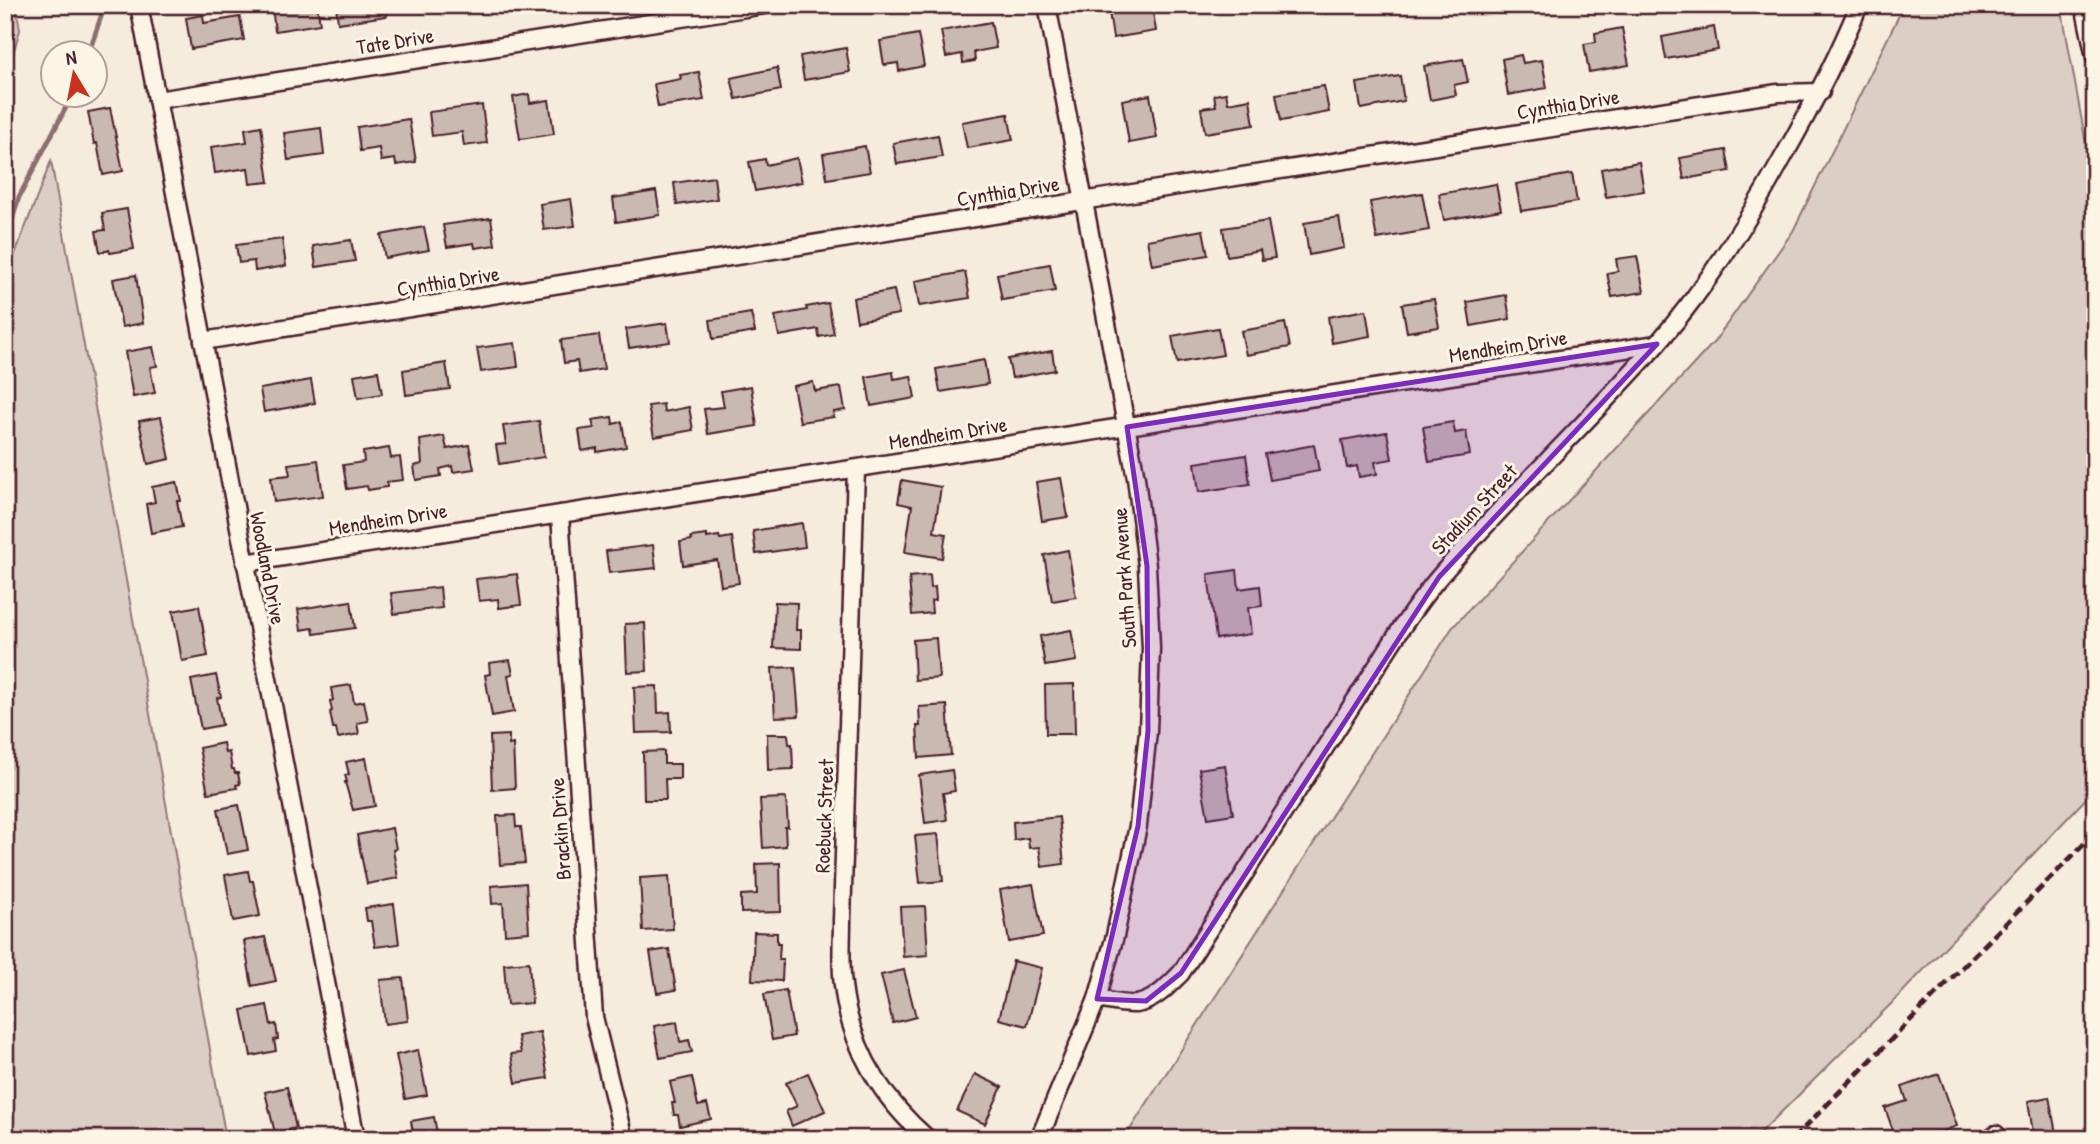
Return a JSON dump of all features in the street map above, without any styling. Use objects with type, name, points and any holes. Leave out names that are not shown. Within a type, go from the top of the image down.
[{"type":"street","name":"Woodland Drive","points":[[139,5],[356,1139]]},
{"type":"street","name":"Tate Drive","points":[[157,100],[765,5]]},
{"type":"street","name":"South Park Avenue","points":[[1039,1139],[1097,999],[1115,936],[1138,826],[1148,731],[1151,648],[1147,566],[1138,490],[1047,5]]},
{"type":"street","name":"Stadium Street","points":[[1097,999],[1136,1004],[1146,1001],[1169,986],[1181,974],[1402,627],[1439,577],[1657,344],[1698,294],[1734,241],[1821,92],[1859,5]]},
{"type":"street","points":[[2084,5],[2095,57]]},
{"type":"street","name":"Cynthia Drive","points":[[203,341],[1778,93],[1821,92]]},
{"type":"street","name":"Mendheim Drive","points":[[245,563],[1657,344]]},
{"type":"street","name":"Roebuck Street","points":[[856,469],[842,920],[843,985],[853,1032],[872,1074],[902,1116],[928,1139]]},
{"type":"street","name":"Brackin Drive","points":[[560,514],[594,1017],[624,1139]]},
{"type":"highlighted area","points":[[1657,344],[1439,577],[1181,973],[1146,1001],[1097,999],[1138,826],[1148,731],[1147,566],[1127,427]]},
{"type":"shaded area","points":[[5,5],[16,5],[20,30],[5,80]]},
{"type":"shaded area","points":[[1904,5],[2061,5],[2095,194],[2095,789],[1896,999],[1754,1139],[1124,1139],[1452,628],[1714,342],[1793,231]]},
{"type":"shaded area","points":[[51,161],[226,1139],[5,1139],[5,273]]},
{"type":"building","points":[[317,5],[320,24],[275,31],[272,6]]},
{"type":"building","points":[[336,5],[386,5],[387,16],[338,23]]},
{"type":"building","points":[[1108,5],[1130,5],[1131,10],[1152,6],[1156,31],[1113,38]]},
{"type":"building","points":[[203,15],[204,23],[240,17],[244,40],[191,49],[186,18]]},
{"type":"building","points":[[991,22],[996,48],[974,52],[975,61],[963,63],[962,54],[946,57],[941,31]]},
{"type":"building","points":[[1714,27],[1718,50],[1666,59],[1662,37]]},
{"type":"building","points":[[1622,28],[1629,65],[1589,72],[1584,44],[1596,42],[1595,33]]},
{"type":"building","points":[[918,34],[924,66],[899,71],[898,63],[884,65],[880,41]]},
{"type":"building","points":[[846,48],[850,72],[804,80],[800,56]]},
{"type":"building","points":[[1521,55],[1523,63],[1542,60],[1547,88],[1508,95],[1502,59]]},
{"type":"building","points":[[1463,59],[1468,82],[1454,85],[1456,95],[1430,100],[1424,66]]},
{"type":"building","points":[[777,68],[781,90],[736,99],[731,78]]},
{"type":"building","points":[[699,72],[704,100],[658,107],[654,84],[681,79],[680,75]]},
{"type":"building","points":[[1400,76],[1404,101],[1361,109],[1357,83]]},
{"type":"building","points":[[1324,86],[1329,112],[1281,121],[1276,94]]},
{"type":"building","points":[[1226,93],[1228,103],[1250,99],[1254,125],[1205,133],[1201,108],[1216,106],[1214,95]]},
{"type":"building","points":[[529,94],[530,103],[549,100],[554,134],[520,139],[513,97]]},
{"type":"building","points":[[1150,95],[1157,138],[1129,143],[1122,100]]},
{"type":"building","points":[[482,105],[487,143],[464,146],[462,132],[432,136],[429,112]]},
{"type":"building","points":[[110,108],[123,171],[103,175],[88,112]]},
{"type":"building","points":[[1008,114],[1013,140],[967,148],[962,122]]},
{"type":"building","points":[[409,119],[416,162],[396,165],[395,159],[381,161],[379,148],[360,151],[357,127]]},
{"type":"building","points":[[261,126],[269,182],[250,184],[248,168],[215,173],[211,147],[247,142],[245,129]]},
{"type":"building","points":[[321,128],[324,155],[288,160],[284,133]]},
{"type":"building","points":[[938,135],[942,157],[897,164],[893,143]]},
{"type":"building","points":[[865,146],[870,172],[827,179],[823,154]]},
{"type":"building","points":[[1726,150],[1730,171],[1684,179],[1680,158]]},
{"type":"building","points":[[797,158],[802,182],[755,191],[749,162],[765,159],[766,165]]},
{"type":"building","points":[[1639,162],[1644,191],[1606,197],[1601,169]]},
{"type":"building","points":[[1572,174],[1577,202],[1521,211],[1516,184]]},
{"type":"building","points":[[714,177],[717,199],[677,205],[674,183]]},
{"type":"building","points":[[1496,184],[1501,210],[1444,220],[1439,194]]},
{"type":"building","points":[[656,191],[660,215],[616,222],[613,198]]},
{"type":"building","points":[[1422,193],[1429,230],[1377,239],[1370,202]]},
{"type":"building","points":[[571,199],[575,226],[544,230],[540,204]]},
{"type":"building","points":[[127,209],[134,249],[100,252],[96,231],[105,230],[102,213]]},
{"type":"building","points":[[1339,217],[1344,248],[1309,255],[1304,223]]},
{"type":"building","points":[[491,218],[495,245],[475,248],[474,243],[447,247],[443,225]]},
{"type":"building","points":[[1268,221],[1275,258],[1262,260],[1260,250],[1227,256],[1223,228]]},
{"type":"building","points":[[424,227],[429,250],[385,258],[381,235]]},
{"type":"building","points":[[1203,230],[1208,255],[1152,265],[1147,240]]},
{"type":"building","points":[[282,239],[286,266],[255,271],[254,261],[239,263],[236,245]]},
{"type":"building","points":[[351,240],[355,261],[316,267],[313,246]]},
{"type":"building","points":[[1637,256],[1644,292],[1612,297],[1607,273],[1618,271],[1616,259]]},
{"type":"building","points":[[1050,264],[1055,291],[1002,300],[997,274]]},
{"type":"building","points":[[965,272],[970,298],[919,306],[915,281]]},
{"type":"building","points":[[136,275],[143,323],[122,327],[113,279]]},
{"type":"building","points":[[894,290],[899,314],[857,321],[853,298]]},
{"type":"building","points":[[1506,295],[1510,319],[1471,326],[1467,302]]},
{"type":"building","points":[[1434,299],[1439,327],[1407,332],[1402,304]]},
{"type":"building","points":[[828,303],[834,334],[819,337],[818,329],[779,336],[775,316]]},
{"type":"building","points":[[1366,310],[1370,336],[1332,343],[1328,317]]},
{"type":"building","points":[[751,313],[755,332],[713,339],[710,320]]},
{"type":"building","points":[[667,323],[670,342],[629,348],[626,329]]},
{"type":"building","points":[[1285,323],[1290,347],[1246,355],[1241,331]]},
{"type":"building","points":[[1218,328],[1223,355],[1177,363],[1172,336]]},
{"type":"building","points":[[599,335],[604,369],[579,373],[577,361],[564,363],[561,340]]},
{"type":"building","points":[[515,343],[518,367],[481,372],[477,348]]},
{"type":"building","points":[[153,347],[157,366],[150,367],[155,393],[133,397],[125,352]]},
{"type":"building","points":[[1052,351],[1055,370],[1012,378],[1008,359]]},
{"type":"building","points":[[984,360],[988,384],[940,392],[936,369]]},
{"type":"building","points":[[446,363],[450,389],[406,395],[403,370]]},
{"type":"building","points":[[378,371],[382,394],[358,398],[354,375]]},
{"type":"building","points":[[893,372],[894,379],[911,376],[915,398],[871,406],[866,377]]},
{"type":"building","points":[[311,380],[315,403],[264,412],[260,389]]},
{"type":"building","points":[[813,382],[815,391],[841,387],[845,410],[833,412],[834,417],[800,422],[793,386]]},
{"type":"building","points":[[751,386],[757,426],[708,434],[704,409],[724,407],[721,391]]},
{"type":"building","points":[[663,404],[664,412],[689,407],[693,430],[654,437],[648,406]]},
{"type":"building","points":[[161,417],[170,459],[148,464],[139,421]]},
{"type":"building","points":[[612,417],[613,424],[622,422],[626,447],[597,452],[597,448],[582,451],[579,430],[594,428],[592,420]]},
{"type":"building","points":[[539,421],[544,457],[499,464],[496,445],[506,444],[503,426]]},
{"type":"building","points":[[1453,422],[1455,433],[1466,431],[1470,455],[1429,462],[1423,427]]},
{"type":"building","points":[[1387,432],[1392,459],[1375,462],[1377,474],[1359,477],[1357,466],[1347,468],[1342,440]]},
{"type":"building","points":[[444,436],[447,449],[469,445],[474,469],[453,472],[452,466],[440,469],[441,476],[416,480],[414,466],[422,464],[420,440]]},
{"type":"building","points":[[1314,445],[1319,471],[1270,480],[1265,454]]},
{"type":"building","points":[[389,448],[391,458],[400,457],[403,480],[387,482],[387,487],[347,489],[343,465],[364,462],[363,452]]},
{"type":"building","points":[[1246,455],[1250,484],[1199,492],[1195,463]]},
{"type":"building","points":[[318,460],[323,496],[274,502],[271,477],[290,475],[288,464]]},
{"type":"building","points":[[1061,478],[1068,517],[1042,521],[1036,482]]},
{"type":"building","points":[[902,480],[941,487],[934,532],[946,534],[942,558],[905,552],[912,506],[898,503]]},
{"type":"building","points":[[177,482],[182,527],[151,533],[146,504],[155,502],[152,487]]},
{"type":"building","points":[[802,523],[805,547],[756,554],[753,531]]},
{"type":"building","points":[[707,535],[707,538],[732,537],[739,583],[721,586],[717,560],[683,565],[680,542]]},
{"type":"building","points":[[653,545],[656,568],[609,573],[606,551]]},
{"type":"building","points":[[1068,550],[1076,597],[1052,601],[1044,555]]},
{"type":"building","points":[[1237,570],[1239,589],[1260,586],[1262,606],[1248,608],[1251,634],[1216,639],[1208,574]]},
{"type":"building","points":[[517,574],[521,605],[499,608],[498,599],[479,601],[476,579]]},
{"type":"building","points":[[930,575],[936,600],[931,601],[932,613],[912,615],[909,577]]},
{"type":"building","points":[[440,587],[442,608],[394,614],[391,593]]},
{"type":"building","points":[[351,601],[355,628],[314,634],[313,628],[301,630],[298,609]]},
{"type":"building","points":[[775,602],[797,603],[796,630],[801,630],[801,649],[773,648]]},
{"type":"building","points":[[199,606],[208,656],[182,661],[173,611]]},
{"type":"building","points":[[645,623],[647,671],[627,672],[625,624]]},
{"type":"building","points":[[1071,630],[1077,661],[1045,666],[1040,636]]},
{"type":"building","points":[[936,638],[939,678],[915,680],[913,640]]},
{"type":"building","points":[[510,660],[513,674],[508,675],[514,712],[492,716],[485,675],[490,674],[489,663]]},
{"type":"building","points":[[795,667],[799,716],[775,717],[772,668]]},
{"type":"building","points":[[216,675],[221,697],[217,698],[222,725],[201,729],[191,680]]},
{"type":"building","points":[[1074,684],[1075,734],[1046,734],[1045,685]]},
{"type":"building","points":[[351,685],[354,703],[364,701],[368,721],[357,723],[359,734],[338,738],[330,712],[330,701],[333,700],[331,688]]},
{"type":"building","points":[[657,686],[658,713],[670,712],[671,732],[636,733],[634,687]]},
{"type":"building","points":[[947,705],[951,755],[919,758],[919,707]]},
{"type":"building","points":[[767,734],[788,734],[789,744],[792,744],[793,769],[768,770]]},
{"type":"building","points":[[509,735],[509,745],[513,744],[515,788],[492,790],[490,736]]},
{"type":"building","points":[[223,743],[225,753],[229,752],[232,769],[238,773],[240,784],[236,785],[237,788],[208,793],[199,748]]},
{"type":"building","points":[[664,751],[664,764],[680,764],[680,779],[665,779],[666,800],[644,800],[643,752]]},
{"type":"building","points":[[366,758],[375,806],[353,810],[345,782],[345,775],[349,774],[346,762]]},
{"type":"building","points":[[1225,765],[1233,814],[1208,818],[1199,769]]},
{"type":"building","points":[[952,770],[955,791],[943,793],[947,820],[925,823],[919,775]]},
{"type":"building","points":[[786,798],[786,846],[763,848],[760,799]]},
{"type":"building","points":[[239,805],[248,850],[227,854],[218,809]]},
{"type":"building","points":[[515,815],[516,827],[521,827],[525,863],[500,865],[497,816]]},
{"type":"building","points":[[1059,817],[1064,864],[1042,867],[1039,847],[1029,848],[1028,838],[1014,840],[1013,822]]},
{"type":"building","points":[[392,828],[398,878],[367,884],[357,835]]},
{"type":"building","points":[[938,834],[943,881],[920,883],[915,836]]},
{"type":"building","points":[[780,863],[781,912],[741,913],[741,895],[757,894],[756,864]]},
{"type":"building","points":[[248,871],[250,881],[253,881],[260,916],[233,921],[225,875]]},
{"type":"building","points":[[669,876],[673,929],[643,931],[640,878]]},
{"type":"building","points":[[526,883],[529,932],[505,934],[503,903],[492,904],[491,886]]},
{"type":"building","points":[[1033,884],[1043,936],[1009,942],[1000,890]]},
{"type":"building","points":[[394,904],[399,944],[375,947],[371,921],[367,921],[365,908]]},
{"type":"building","points":[[925,906],[928,955],[903,957],[900,907]]},
{"type":"building","points":[[754,932],[777,933],[777,943],[780,943],[779,959],[783,959],[782,981],[752,980]]},
{"type":"building","points":[[265,937],[276,981],[252,986],[244,941]]},
{"type":"building","points":[[669,949],[676,990],[657,993],[650,952]]},
{"type":"building","points":[[1013,961],[1042,968],[1027,1026],[999,1019]]},
{"type":"building","points":[[529,962],[532,1003],[507,1005],[504,964]]},
{"type":"building","points":[[904,970],[916,1017],[893,1023],[881,975]]},
{"type":"building","points":[[403,978],[408,1021],[385,1024],[380,980]]},
{"type":"building","points":[[786,990],[794,1036],[772,1040],[764,994]]},
{"type":"building","points":[[267,1005],[271,1025],[276,1024],[276,1051],[251,1056],[242,1010]]},
{"type":"building","points":[[677,1022],[680,1042],[689,1040],[692,1052],[660,1058],[654,1026]]},
{"type":"building","points":[[540,1032],[548,1078],[516,1083],[511,1054],[521,1053],[518,1036]]},
{"type":"building","points":[[418,1050],[427,1095],[405,1099],[396,1055]]},
{"type":"building","points":[[808,1073],[825,1111],[792,1126],[786,1111],[797,1106],[786,1083]]},
{"type":"building","points":[[975,1074],[1002,1087],[985,1124],[957,1111]]},
{"type":"building","points":[[1939,1074],[1957,1126],[1922,1139],[1896,1139],[1885,1108],[1907,1101],[1902,1087]]},
{"type":"building","points":[[692,1077],[698,1106],[707,1104],[711,1119],[680,1126],[678,1115],[674,1115],[672,1103],[675,1103],[670,1082]]},
{"type":"building","points":[[287,1087],[296,1128],[275,1133],[265,1092]]},
{"type":"building","points":[[2049,1097],[2057,1138],[2034,1139],[2028,1101]]},
{"type":"building","points":[[434,1117],[438,1139],[414,1139],[411,1121]]},
{"type":"waterway","points":[[94,38],[105,5]]},
{"type":"waterway","points":[[5,243],[19,197],[66,108]]},
{"type":"railway","points":[[1793,1139],[2095,833]]}]
